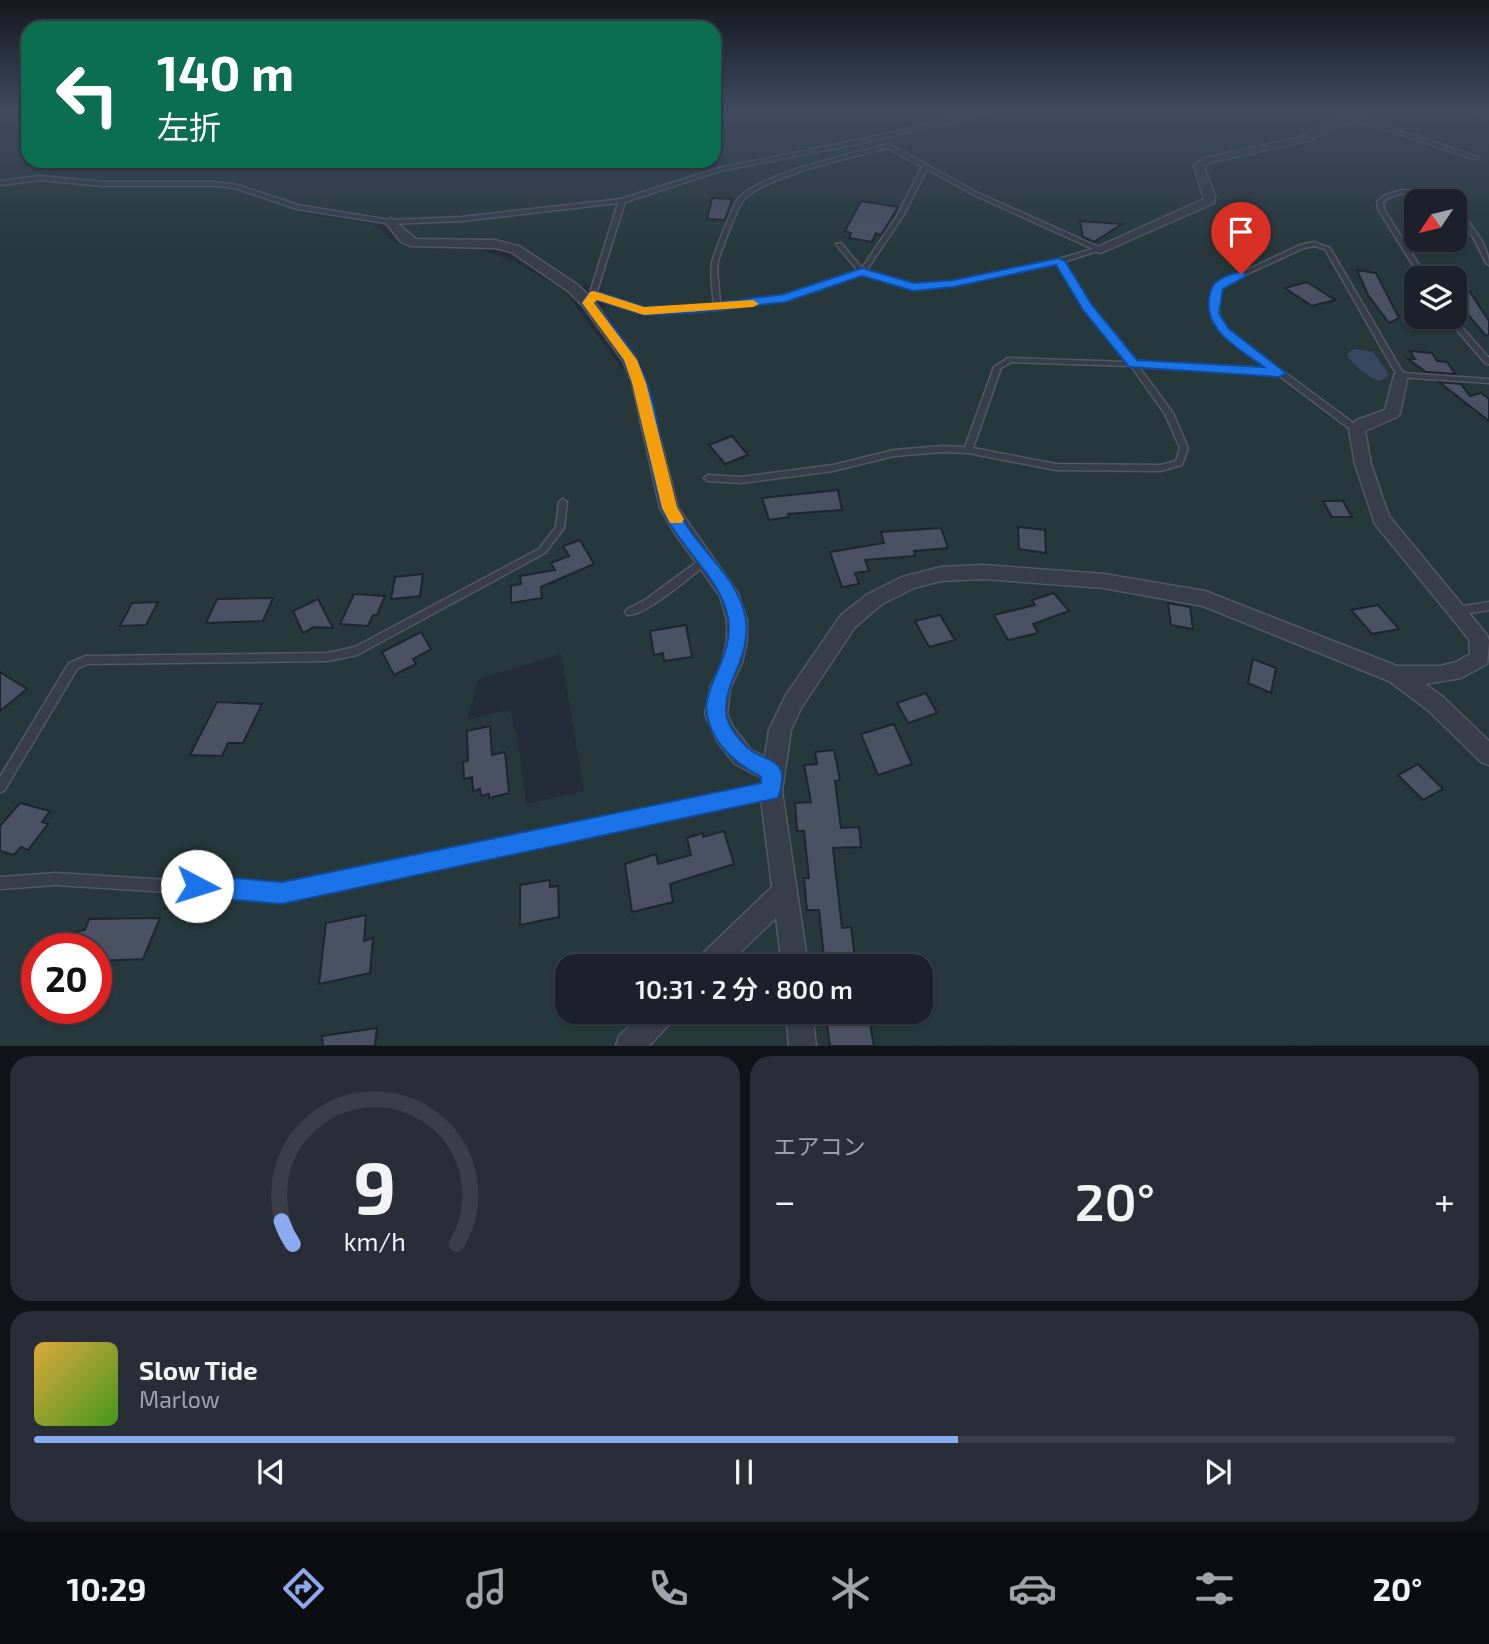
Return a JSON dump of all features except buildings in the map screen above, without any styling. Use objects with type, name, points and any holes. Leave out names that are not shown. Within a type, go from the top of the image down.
[{"type":"street","points":[[1099,249],[1210,201],[1210,194],[1198,174],[1199,165],[1218,158]]},
{"type":"street","points":[[391,222],[404,238],[414,243],[506,245],[591,299],[630,360],[639,383],[669,508],[729,593],[737,620],[737,641],[732,663],[720,688],[716,714],[725,734],[743,757],[771,781]]},
{"type":"street","points":[[1396,675],[1438,676],[1466,669],[1480,659],[1481,646],[1477,635],[1381,519],[1363,464],[1357,430],[1363,424],[1392,413],[1401,374]]},
{"type":"street","points":[[793,954],[771,781],[780,730],[793,702],[848,621],[875,599],[897,587],[942,574],[983,572],[1104,581],[1205,599],[1396,675],[1436,704],[1489,755]]},
{"type":"street","points":[[720,954],[785,892]]},
{"type":"street","points":[[629,1045],[651,1024]]},
{"type":"street","points":[[800,1024],[803,1045]]},
{"type":"lane","points":[[0,183],[40,178],[103,184],[215,184],[236,187],[297,207],[391,222],[474,218],[622,201],[719,170],[779,158]]},
{"type":"lane","points":[[718,308],[715,262],[739,201],[753,188],[851,158]]},
{"type":"lane","points":[[909,158],[1035,223],[1099,249]]},
{"type":"lane","points":[[622,201],[591,299],[644,311],[718,308],[786,298],[862,272],[893,228],[925,167]]},
{"type":"lane","points":[[1404,192],[1384,198],[1380,202],[1381,209],[1404,246]]},
{"type":"lane","points":[[1467,225],[1476,236],[1489,263]]},
{"type":"lane","points":[[839,244],[862,272],[913,287],[954,284],[1059,261],[1099,249]]},
{"type":"lane","points":[[1357,430],[1223,330],[1213,313],[1217,289],[1232,278],[1303,246],[1314,244],[1327,248],[1401,374],[1489,381]]},
{"type":"lane","points":[[708,478],[741,480],[833,468],[894,453],[968,450],[1056,467],[1160,468],[1179,463],[1184,448],[1169,413],[1087,307],[1059,261]]},
{"type":"lane","points":[[1460,329],[1489,362]]},
{"type":"lane","points":[[968,450],[1001,363],[1011,360],[1279,373]]},
{"type":"lane","points":[[0,787],[73,666],[86,660],[328,657],[357,651],[542,551],[560,528],[564,502]]},
{"type":"lane","points":[[631,612],[648,603],[706,559]]},
{"type":"lane","points":[[1458,611],[1489,606]]},
{"type":"lane","points":[[0,883],[56,879],[282,893],[771,781]]},
{"type":"shaded area","points":[[0,158],[21,158],[21,168],[721,168],[721,158],[1489,158],[1489,1045],[0,1046]],"holes":[[[247,185],[288,201],[397,219],[410,237],[417,240],[501,239],[516,243],[551,268],[583,286],[591,283],[611,297],[604,309],[645,371],[624,371],[564,290],[514,261],[475,247],[396,243],[373,224],[305,214],[251,194]],[[561,654],[584,791],[526,804],[518,741],[510,709],[467,720],[479,679]]]},
{"type":"water","points":[[1354,349],[1373,352],[1389,375],[1380,381],[1366,374],[1347,354]]},
{"type":"slow traffic","points":[[676,519],[669,508],[639,383],[630,360],[588,303],[594,295],[634,310],[660,312],[753,304]]},
{"type":"route","points":[[197,886],[282,893],[771,791],[772,772],[743,757],[725,734],[716,714],[720,688],[732,663],[737,641],[737,620],[729,593],[669,508],[639,383],[630,360],[588,303],[594,295],[634,310],[692,310],[786,298],[862,272],[913,287],[954,284],[1059,261],[1087,307],[1114,337],[1133,364],[1279,373],[1223,330],[1213,313],[1217,289],[1221,284],[1241,274]]}]
